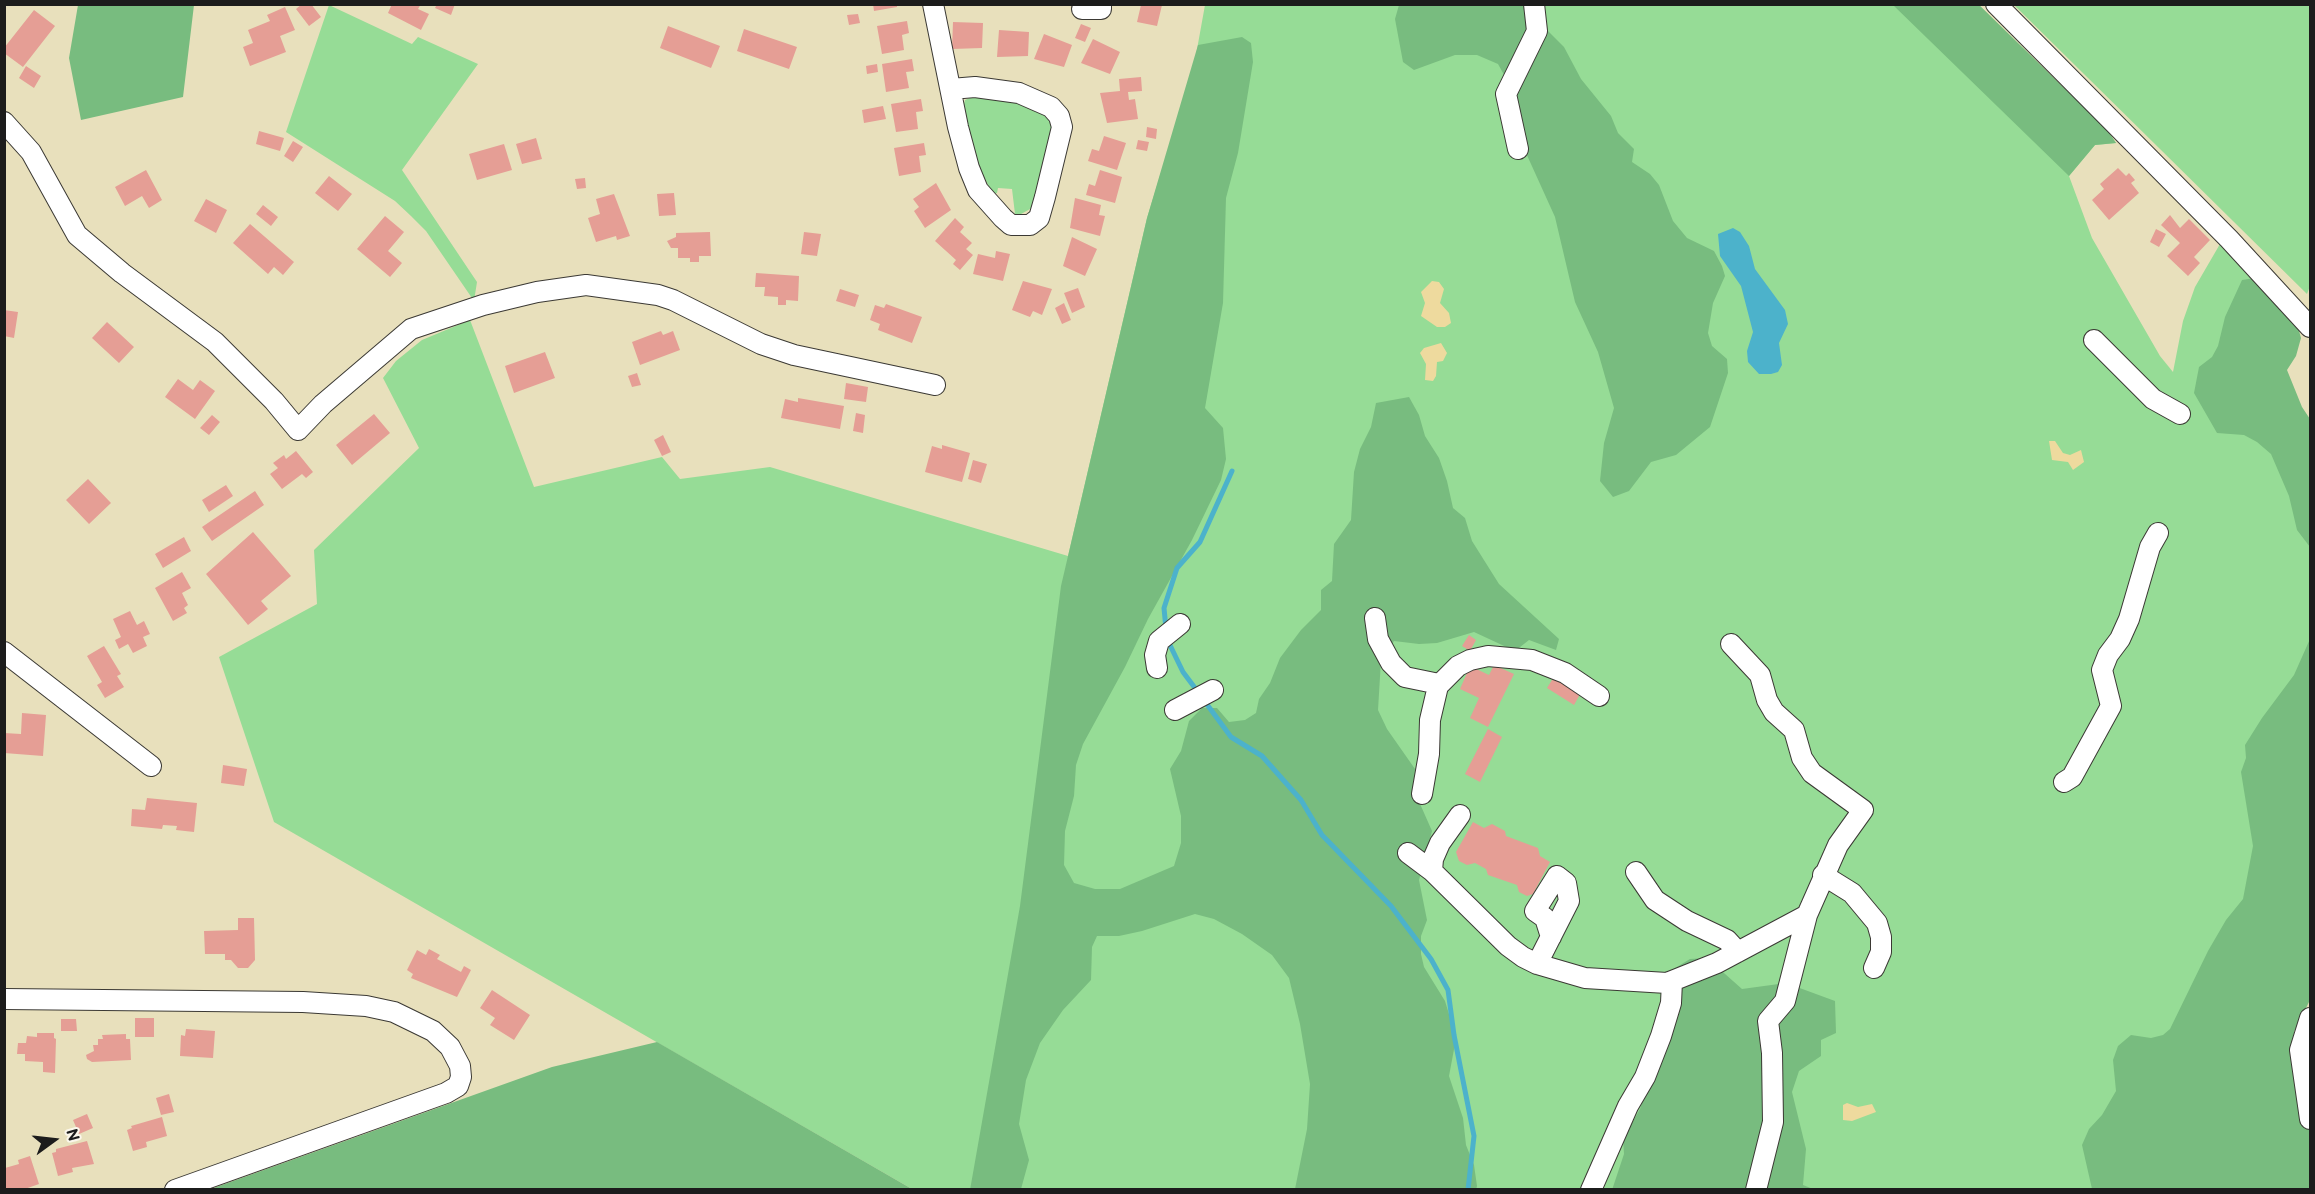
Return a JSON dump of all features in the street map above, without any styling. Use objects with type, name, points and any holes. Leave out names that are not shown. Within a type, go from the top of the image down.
[{"type":"street","points":[[933,4],[962,144],[978,190],[1011,225],[1030,225],[1039,218],[1045,197],[1062,127],[1059,116],[1051,107],[1019,93],[975,87],[951,89]]},
{"type":"street","points":[[1518,149],[1506,94],[1537,31],[1534,4]]},
{"type":"street","points":[[1996,4],[2229,239],[2310,327]]},
{"type":"street","points":[[4,122],[31,152],[77,235],[122,273],[215,342],[249,374],[293,437],[323,404],[411,329],[483,305],[537,292],[586,285],[658,295],[761,344],[794,355],[934,385]]},
{"type":"street","points":[[2094,340],[2153,399],[2180,414]]},
{"type":"street","points":[[2064,782],[2072,777],[2111,706],[2102,670],[2108,655],[2120,639],[2129,620],[2150,547],[2158,532]]},
{"type":"street","points":[[1375,618],[1378,639],[1391,663],[1405,676],[1422,682],[1439,684]]},
{"type":"street","points":[[1157,668],[1155,655],[1171,633]]},
{"type":"street","points":[[1731,644],[1760,675],[1767,700],[1774,712],[1794,730],[1802,758],[1812,773],[1863,810],[1838,845],[1823,875],[1807,915],[1785,1001],[1768,1021],[1772,1053],[1773,1122],[1756,1190]]},
{"type":"street","points":[[4,652],[151,765]]},
{"type":"street","points":[[1422,794],[1429,754],[1430,720],[1439,684],[1458,666],[1470,660],[1488,656],[1545,663],[1577,680],[1599,696]]},
{"type":"street","points":[[1175,710],[1205,694]]},
{"type":"street","points":[[1432,871],[1432,859],[1440,843],[1460,815]]},
{"type":"street","points":[[1408,853],[1432,871],[1508,946],[1537,964],[1585,978],[1608,981],[1672,981],[1738,952],[1807,915]]},
{"type":"street","points":[[1636,872],[1654,900],[1687,921],[1727,940],[1738,952]]},
{"type":"street","points":[[1823,875],[1852,894],[1877,923],[1881,937],[1881,952],[1874,968]]},
{"type":"street","points":[[1537,964],[1551,937]]},
{"type":"street","points":[[1592,1190],[1661,1036],[1671,1003],[1672,981]]},
{"type":"street","points":[[4,999],[303,1002],[366,1006],[394,1012],[433,1031],[450,1047],[460,1066],[461,1077],[458,1086],[446,1092],[175,1190]]},
{"type":"street","points":[[2310,1018],[2300,1050],[2310,1119]]},
{"type":"green space","points":[[78,5],[194,5],[183,97],[81,120],[69,58]]},
{"type":"green space","points":[[329,5],[412,44],[418,37],[478,64],[402,170],[477,282],[474,301],[426,231],[395,201],[286,132]]},
{"type":"green space","points":[[1205,5],[1979,5],[2108,131],[2116,143],[2095,145],[2069,176],[2092,238],[2160,356],[2173,372],[2183,321],[2195,287],[2220,244],[2272,302],[2239,319],[2310,458],[2310,884],[2285,920],[2277,1189],[912,1189],[274,822],[219,657],[317,604],[314,550],[419,448],[383,378],[396,361],[422,340],[470,320],[534,487],[662,457],[680,479],[770,467],[1068,556],[1147,218],[1194,66]]},
{"type":"green space","points":[[1399,5],[1529,5],[1546,29],[1564,47],[1581,79],[1611,116],[1618,133],[1634,149],[1632,162],[1650,174],[1659,185],[1673,221],[1687,238],[1714,251],[1722,266],[1725,276],[1713,303],[1708,333],[1712,346],[1727,359],[1728,373],[1710,427],[1676,455],[1651,462],[1629,491],[1613,497],[1600,481],[1604,443],[1614,408],[1598,352],[1575,302],[1555,217],[1526,153],[1508,82],[1498,64],[1477,55],[1455,55],[1414,70],[1403,62],[1395,19]]},
{"type":"green space","points":[[1893,5],[1979,5],[2108,131],[2116,143],[2095,145],[2069,176]]},
{"type":"green space","points":[[2014,5],[2310,5],[2310,286],[2307,294]]},
{"type":"green space","points":[[1242,37],[1251,43],[1253,62],[1238,153],[1226,198],[1223,303],[1205,408],[1223,428],[1226,459],[1221,480],[1192,540],[1083,744],[1076,765],[1074,796],[1065,831],[1064,865],[1074,883],[1095,889],[1120,889],[1174,866],[1181,843],[1181,816],[1170,769],[1181,751],[1189,721],[1202,708],[1217,708],[1229,722],[1245,720],[1256,713],[1259,699],[1270,683],[1280,658],[1301,630],[1321,610],[1321,590],[1332,581],[1334,544],[1351,520],[1354,472],[1360,449],[1371,427],[1376,403],[1409,397],[1419,415],[1425,436],[1439,458],[1453,508],[1465,518],[1472,541],[1499,584],[1559,639],[1556,650],[1529,640],[1515,651],[1474,632],[1437,643],[1419,644],[1394,641],[1381,660],[1378,710],[1387,729],[1415,769],[1413,788],[1432,831],[1419,880],[1427,920],[1421,936],[1421,954],[1424,967],[1445,1001],[1452,1024],[1455,1044],[1449,1076],[1463,1118],[1466,1145],[1474,1165],[1477,1186],[1476,1190],[1295,1189],[1307,1129],[1310,1084],[1300,1024],[1289,978],[1272,955],[1242,934],[1214,919],[1195,914],[1142,931],[1119,936],[1097,936],[1092,947],[1091,980],[1063,1010],[1040,1043],[1026,1080],[1019,1124],[1029,1160],[1021,1189],[970,1190],[1020,906],[1061,586],[1147,218],[1198,45]]},
{"type":"green space","points":[[972,97],[995,97],[1027,104],[1051,118],[1053,128],[1032,208],[1021,214],[1015,214],[1012,189],[998,188],[997,193],[993,194],[974,159],[963,108],[965,100]]},
{"type":"green space","points":[[2255,278],[2298,327],[2301,338],[2296,356],[2287,370],[2302,407],[2310,419],[2310,547],[2297,530],[2289,496],[2271,454],[2244,435],[2217,433],[2194,393],[2199,367],[2212,357],[2218,346],[2225,317],[2242,280]]},
{"type":"green space","points":[[2310,639],[2310,1000],[2294,1032],[2310,1053],[2310,1189],[2092,1189],[2082,1145],[2089,1129],[2102,1115],[2116,1091],[2113,1060],[2118,1046],[2131,1035],[2151,1038],[2163,1035],[2170,1029],[2208,951],[2226,920],[2243,899],[2253,846],[2241,772],[2246,758],[2245,745],[2294,675]]},
{"type":"green space","points":[[1707,958],[1742,989],[1786,983],[1835,1001],[1836,1033],[1821,1040],[1821,1056],[1799,1071],[1792,1092],[1806,1149],[1803,1185],[1813,1189],[1612,1190],[1624,1154],[1623,1139],[1640,1109],[1677,996],[1672,970],[1690,959]]},
{"type":"green space","points":[[657,1042],[912,1189],[208,1190],[552,1067]]},
{"type":"sand","points":[[1432,281],[1439,282],[1444,289],[1440,303],[1449,313],[1451,323],[1445,327],[1437,327],[1421,316],[1425,303],[1421,292]]},
{"type":"sand","points":[[1441,343],[1447,353],[1443,361],[1437,362],[1436,376],[1433,381],[1425,380],[1426,364],[1420,353],[1424,348]]},
{"type":"sand","points":[[2049,441],[2055,441],[2063,453],[2070,455],[2081,450],[2084,462],[2073,470],[2068,462],[2052,460]]},
{"type":"sand","points":[[1847,1103],[1858,1107],[1872,1104],[1876,1112],[1852,1121],[1843,1120],[1843,1105]]},
{"type":"water","points":[[1733,228],[1740,232],[1749,246],[1755,269],[1785,310],[1788,324],[1779,343],[1782,365],[1778,372],[1759,374],[1748,362],[1747,351],[1753,332],[1741,286],[1720,256],[1718,234]]},
{"type":"building","points":[[302,4],[311,4],[321,17],[309,26],[296,9]]},
{"type":"building","points":[[392,4],[421,4],[418,9],[429,14],[421,30],[388,13]]},
{"type":"building","points":[[437,4],[455,4],[451,15],[435,8]]},
{"type":"building","points":[[873,4],[897,4],[897,7],[874,11]]},
{"type":"building","points":[[1141,5],[1162,5],[1157,26],[1137,22]]},
{"type":"building","points":[[285,7],[295,30],[280,36],[286,52],[250,66],[243,47],[253,43],[248,30],[270,21],[267,15]]},
{"type":"building","points":[[34,10],[55,26],[23,67],[4,53],[4,48]]},
{"type":"building","points":[[858,14],[860,23],[849,25],[847,15]]},
{"type":"building","points":[[907,21],[909,33],[902,35],[904,50],[882,54],[877,26]]},
{"type":"building","points":[[953,22],[983,23],[982,48],[952,49]]},
{"type":"building","points":[[1081,24],[1091,28],[1085,42],[1075,38]]},
{"type":"building","points":[[668,26],[720,46],[711,68],[660,48]]},
{"type":"building","points":[[744,29],[797,47],[789,69],[737,51]]},
{"type":"building","points":[[999,30],[1029,32],[1028,56],[997,57]]},
{"type":"building","points":[[1044,34],[1072,45],[1064,67],[1034,59]]},
{"type":"building","points":[[1093,39],[1120,52],[1110,74],[1081,63]]},
{"type":"building","points":[[912,59],[914,71],[906,72],[909,88],[886,92],[882,64]]},
{"type":"building","points":[[877,64],[878,72],[867,74],[866,66]]},
{"type":"building","points":[[26,66],[41,76],[34,88],[19,78]]},
{"type":"building","points":[[1141,77],[1142,91],[1128,92],[1129,100],[1135,99],[1138,119],[1107,123],[1100,93],[1120,91],[1119,79]]},
{"type":"building","points":[[921,99],[923,111],[916,112],[918,129],[896,132],[891,104]]},
{"type":"building","points":[[883,106],[886,119],[864,123],[862,110]]},
{"type":"building","points":[[1147,127],[1157,129],[1156,139],[1146,137]]},
{"type":"building","points":[[259,131],[284,138],[280,151],[256,144]]},
{"type":"building","points":[[1104,136],[1126,143],[1117,170],[1088,161],[1092,149],[1099,151]]},
{"type":"building","points":[[536,138],[542,159],[522,164],[516,144]]},
{"type":"building","points":[[1138,140],[1149,142],[1147,151],[1136,149]]},
{"type":"building","points":[[293,141],[303,147],[293,162],[284,156]]},
{"type":"building","points":[[924,143],[926,155],[919,156],[921,172],[899,176],[894,148]]},
{"type":"building","points":[[504,144],[512,170],[477,180],[469,154]]},
{"type":"building","points":[[2118,168],[2126,176],[2129,173],[2135,180],[2131,183],[2139,193],[2109,220],[2092,200],[2104,189],[2100,184]]},
{"type":"building","points":[[146,170],[162,200],[149,208],[142,196],[125,206],[115,187]]},
{"type":"building","points":[[1100,170],[1122,177],[1115,203],[1086,195],[1089,184],[1095,186]]},
{"type":"building","points":[[329,176],[352,194],[338,211],[315,193]]},
{"type":"building","points":[[585,178],[586,188],[577,189],[575,179]]},
{"type":"building","points":[[936,183],[951,210],[925,228],[914,211],[919,207],[913,199]]},
{"type":"building","points":[[674,193],[676,215],[659,216],[657,194]]},
{"type":"building","points":[[614,194],[630,236],[617,240],[616,236],[596,242],[588,218],[600,214],[596,199]]},
{"type":"building","points":[[1075,198],[1101,205],[1099,215],[1105,216],[1100,236],[1070,228]]},
{"type":"building","points":[[206,199],[227,210],[216,233],[194,221]]},
{"type":"building","points":[[263,205],[278,217],[271,226],[256,214]]},
{"type":"building","points":[[2170,215],[2180,228],[2189,219],[2210,240],[2194,257],[2200,263],[2188,276],[2167,256],[2180,243],[2161,225]]},
{"type":"building","points":[[385,216],[404,232],[388,251],[402,263],[390,277],[357,249]]},
{"type":"building","points":[[955,218],[964,227],[960,232],[972,243],[966,249],[973,255],[960,270],[953,264],[956,260],[935,241]]},
{"type":"building","points":[[250,224],[294,262],[283,275],[274,267],[268,274],[233,243]]},
{"type":"building","points":[[2156,229],[2166,234],[2159,247],[2150,242]]},
{"type":"building","points":[[710,232],[711,256],[699,256],[699,262],[690,262],[690,258],[678,258],[678,248],[671,248],[667,241],[676,237],[676,233]]},
{"type":"building","points":[[804,232],[821,234],[817,256],[801,254]]},
{"type":"building","points":[[1072,237],[1097,249],[1085,276],[1063,266]]},
{"type":"building","points":[[996,251],[1010,254],[1003,281],[973,274],[978,254],[995,258]]},
{"type":"building","points":[[756,273],[799,276],[798,301],[786,300],[786,305],[778,305],[778,297],[764,296],[765,287],[755,287]]},
{"type":"building","points":[[1023,281],[1052,289],[1042,315],[1033,311],[1030,317],[1012,310]]},
{"type":"building","points":[[1078,288],[1085,307],[1072,313],[1064,293]]},
{"type":"building","points":[[840,289],[859,295],[855,307],[836,301]]},
{"type":"building","points":[[1064,303],[1071,320],[1062,324],[1055,308]]},
{"type":"building","points":[[886,304],[922,317],[912,343],[878,330],[880,324],[870,320],[875,305],[884,308]]},
{"type":"building","points":[[4,310],[18,312],[14,338],[4,336]]},
{"type":"building","points":[[107,322],[134,347],[119,363],[92,338]]},
{"type":"building","points":[[661,331],[663,335],[673,331],[680,350],[640,365],[632,342]]},
{"type":"building","points":[[545,352],[555,378],[514,393],[505,366]]},
{"type":"building","points":[[637,373],[641,385],[632,387],[628,376]]},
{"type":"building","points":[[178,379],[193,390],[200,380],[215,391],[195,419],[165,397]]},
{"type":"building","points":[[846,383],[868,387],[866,402],[844,399]]},
{"type":"building","points":[[798,398],[844,406],[840,429],[781,418],[785,399],[798,402]]},
{"type":"building","points":[[856,413],[865,415],[863,433],[853,431]]},
{"type":"building","points":[[374,414],[390,433],[352,465],[336,445]]},
{"type":"building","points":[[212,415],[220,422],[209,435],[200,428]]},
{"type":"building","points":[[663,435],[671,452],[662,456],[654,440]]},
{"type":"building","points":[[942,445],[970,453],[962,482],[925,472],[932,446],[942,449]]},
{"type":"building","points":[[296,451],[313,472],[306,478],[302,474],[282,489],[270,474],[278,468],[273,463],[284,455],[286,459]]},
{"type":"building","points":[[973,460],[987,464],[981,483],[968,479]]},
{"type":"building","points":[[88,479],[111,503],[89,524],[66,500]]},
{"type":"building","points":[[226,485],[233,496],[209,512],[202,500]]},
{"type":"building","points":[[255,491],[264,505],[212,541],[202,527]]},
{"type":"building","points":[[253,532],[291,576],[261,601],[268,609],[248,625],[206,574]]},
{"type":"building","points":[[184,537],[191,551],[163,568],[155,554]]},
{"type":"building","points":[[182,572],[191,588],[182,593],[188,605],[184,608],[187,613],[173,621],[155,588]]},
{"type":"building","points":[[130,611],[137,625],[144,621],[150,634],[143,637],[147,646],[133,653],[128,644],[119,649],[115,640],[121,637],[113,619]]},
{"type":"building","points":[[1469,635],[1476,640],[1470,651],[1462,646]]},
{"type":"building","points":[[104,646],[121,674],[117,676],[124,687],[105,698],[97,685],[102,682],[87,656]]},
{"type":"building","points":[[1494,665],[1514,674],[1488,727],[1470,718],[1479,698],[1460,689],[1470,666],[1489,675]]},
{"type":"building","points":[[1557,672],[1583,689],[1574,705],[1547,688]]},
{"type":"building","points":[[22,713],[46,715],[43,756],[4,753],[4,733],[21,734]]},
{"type":"building","points":[[1488,729],[1502,737],[1480,782],[1465,774]]},
{"type":"building","points":[[223,765],[247,769],[244,786],[221,783]]},
{"type":"building","points":[[147,798],[197,803],[194,832],[176,830],[177,826],[163,825],[162,829],[131,826],[132,809],[145,810]]},
{"type":"building","points":[[1473,822],[1484,828],[1492,824],[1505,831],[1506,836],[1538,848],[1540,856],[1550,862],[1533,894],[1527,896],[1519,892],[1517,885],[1488,875],[1486,869],[1475,863],[1467,865],[1459,861],[1456,852]]},
{"type":"building","points":[[238,918],[254,918],[255,960],[248,968],[238,968],[231,960],[225,960],[225,954],[205,954],[204,931],[238,930]]},
{"type":"building","points":[[429,949],[440,955],[437,959],[461,972],[464,966],[471,970],[457,997],[411,978],[413,974],[407,970],[417,950],[426,955]]},
{"type":"building","points":[[492,990],[530,1015],[514,1040],[490,1025],[495,1018],[480,1008]]},
{"type":"building","points":[[135,1018],[154,1018],[154,1037],[135,1037]]},
{"type":"building","points":[[61,1019],[76,1019],[77,1031],[61,1031]]},
{"type":"building","points":[[186,1029],[215,1031],[213,1058],[180,1056],[181,1035],[185,1036]]},
{"type":"building","points":[[37,1033],[54,1033],[56,1039],[55,1073],[43,1072],[43,1062],[25,1061],[25,1054],[17,1054],[18,1043],[26,1043],[27,1036],[37,1037]]},
{"type":"building","points":[[126,1034],[126,1039],[130,1039],[131,1060],[92,1062],[87,1059],[86,1055],[94,1051],[93,1045],[98,1045],[98,1039],[103,1039],[102,1035]]},
{"type":"building","points":[[169,1094],[174,1112],[161,1115],[156,1098]]},
{"type":"building","points":[[87,1114],[93,1128],[79,1134],[73,1120]]},
{"type":"building","points":[[162,1117],[167,1136],[146,1142],[147,1147],[133,1151],[127,1130],[132,1128],[131,1126]]},
{"type":"building","points":[[87,1141],[94,1164],[72,1168],[73,1172],[58,1176],[52,1153],[56,1152],[56,1149]]},
{"type":"building","points":[[30,1156],[39,1184],[22,1190],[5,1190],[5,1168],[19,1164],[18,1160]]},
{"type":"waterway","points":[[1166,629],[1164,608],[1177,568],[1200,542],[1232,471]]},
{"type":"waterway","points":[[1168,641],[1183,672],[1198,692]]},
{"type":"waterway","points":[[1203,699],[1231,737],[1262,756],[1301,800],[1322,835],[1391,906],[1431,959],[1448,990],[1454,1035],[1474,1136],[1468,1190]]}]
